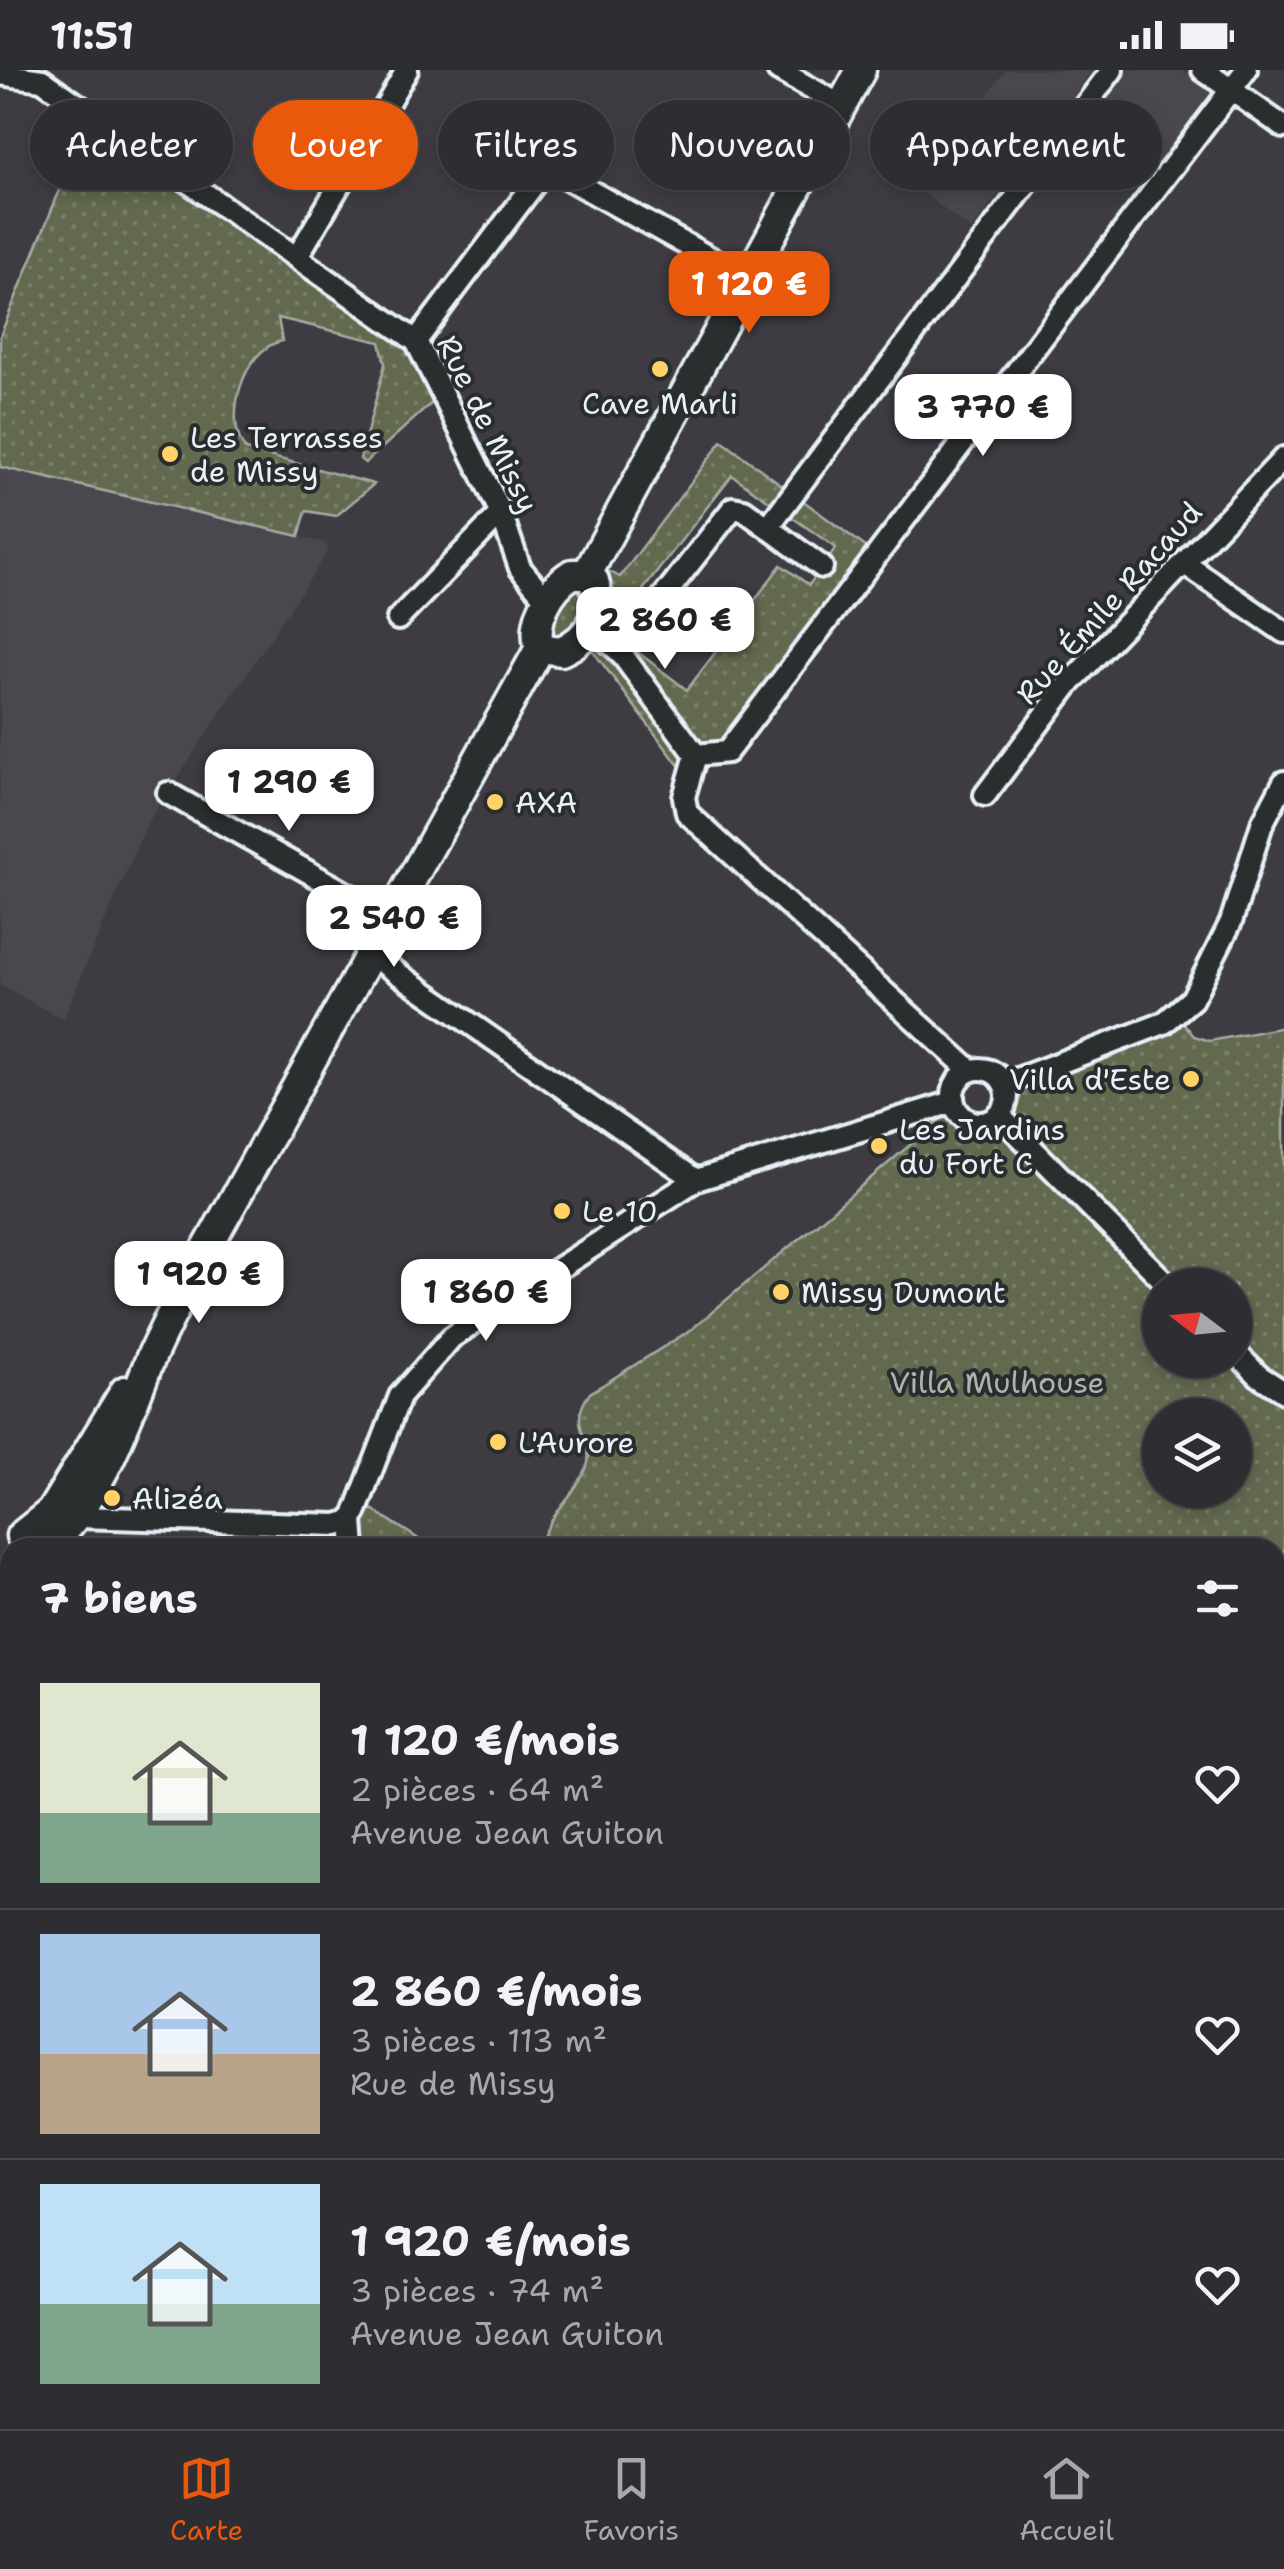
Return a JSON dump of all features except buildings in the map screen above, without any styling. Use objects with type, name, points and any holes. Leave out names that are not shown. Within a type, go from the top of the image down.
[{"type":"main road","points":[[845,100],[861,70]]},
{"type":"main road","points":[[587,574],[796,190]]},
{"type":"main road","points":[[58,1538],[78,1518],[198,1263],[540,648],[538,632],[546,600],[572,574],[587,574]]},
{"type":"main road","points":[[540,648],[561,650],[592,628],[597,589],[587,574]]},
{"type":"main road","points":[[18,1538],[51,1512],[118,1400],[148,1363]]},
{"type":"street","points":[[297,257],[407,70]]},
{"type":"street","points":[[778,70],[831,100]]},
{"type":"street","points":[[768,528],[1112,70]]},
{"type":"street","points":[[1202,70],[1284,127]]},
{"type":"street","points":[[696,755],[727,752],[1246,70]]},
{"type":"street","name":"Rue de Missy","points":[[0,74],[44,75],[416,341],[501,513],[520,568],[546,600]]},
{"type":"street","points":[[416,341],[547,167],[748,279]]},
{"type":"street","name":"Rue Émile Racaud","points":[[985,795],[1068,685],[1284,458]]},
{"type":"street","points":[[620,652],[727,512],[744,510],[822,567]]},
{"type":"street","points":[[398,619],[501,513]]},
{"type":"street","points":[[1185,564],[1284,632]]},
{"type":"street","points":[[592,628],[620,652],[696,755]]},
{"type":"street","points":[[696,755],[684,796],[686,813],[970,1070],[994,1072],[1004,1084],[1006,1100],[999,1115],[984,1123],[971,1122],[953,1102]]},
{"type":"street","points":[[1004,1084],[1164,1023],[1192,1000],[1232,922],[1266,814],[1284,782]]},
{"type":"street","points":[[168,793],[390,918]]},
{"type":"street","points":[[370,954],[696,1180]]},
{"type":"street","points":[[953,1102],[958,1080],[970,1070]]},
{"type":"street","points":[[353,1538],[352,1521],[400,1396],[442,1345],[696,1180],[953,1102]]},
{"type":"street","points":[[999,1115],[1151,1268]]},
{"type":"street","points":[[1252,1369],[1284,1392]]},
{"type":"street","points":[[78,1518],[338,1525],[352,1521]]},
{"type":"shaded area","points":[[1006,70],[1092,70],[1069,100],[983,100]]},
{"type":"shaded area","points":[[1128,70],[1182,70],[1214,91],[1162,162],[1162,100],[1105,100]]},
{"type":"shaded area","points":[[920,190],[1001,190],[971,230]]},
{"type":"shaded area","points":[[0,466],[325,543],[329,550],[147,823],[63,1019],[0,985]]},
{"type":"green space","points":[[60,190],[201,190],[410,335],[443,393],[365,463],[360,459],[385,364],[380,342],[278,318],[282,341],[257,357],[240,387],[236,422],[246,450],[374,484],[336,516],[306,511],[299,536],[0,467],[0,336]]},
{"type":"green space","points":[[722,441],[878,556],[727,752],[702,744],[633,658],[635,650],[687,690],[781,565],[809,585],[836,548],[732,475],[643,590],[659,601],[620,652],[696,755],[689,779],[590,647],[608,622],[608,571],[620,577]]},
{"type":"green space","points":[[594,581],[573,645],[538,632],[555,587]]},
{"type":"green space","name":"Villa Mulhouse","points":[[1177,1015],[1194,1036],[1210,1041],[1284,1027],[1284,1538],[543,1538],[586,1469],[589,1459],[580,1415],[590,1393],[692,1329],[955,1107],[971,1122],[989,1122],[1004,1109],[1006,1092]]},
{"type":"green space","points":[[361,1502],[417,1538],[355,1538]]},
{"type":"place","name":"Cave Marli","points":[[660,369]]},
{"type":"place","name":"Les Terrasses de Missy","points":[[170,454]]},
{"type":"place","name":"AXA","points":[[495,802]]},
{"type":"place","name":"Villa d'Este","points":[[1191,1079]]},
{"type":"place","name":"Les Jardins du Fort C","points":[[879,1146]]},
{"type":"place","name":"Le 10","points":[[562,1211]]},
{"type":"place","name":"Missy Dumont","points":[[781,1292]]},
{"type":"place","name":"L'Aurore","points":[[498,1442]]},
{"type":"place","name":"Alizéa","points":[[112,1498]]}]
